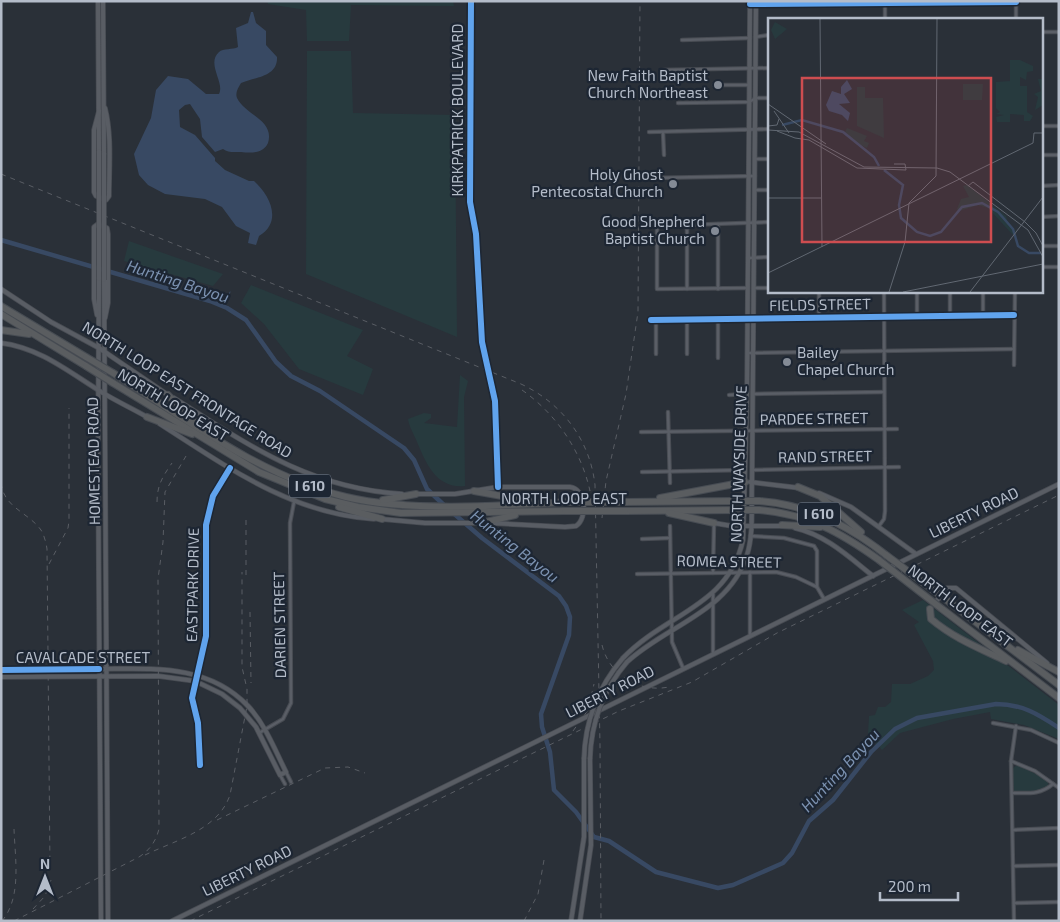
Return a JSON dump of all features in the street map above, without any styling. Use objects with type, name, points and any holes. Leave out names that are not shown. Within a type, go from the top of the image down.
[{"type":"highway","name":"NORTH LOOP EAST","points":[[1,306],[114,373],[199,428],[278,473],[330,492],[396,505],[759,501],[790,506],[820,514],[848,527],[886,554],[1059,685]]},
{"type":"highway","name":"NORTH LOOP EAST","points":[[1,314],[259,472],[325,499],[386,511],[441,513],[758,510],[806,518],[843,536],[879,560],[1059,698]]},
{"type":"highway","points":[[1,330],[26,332],[47,342]]},
{"type":"highway","points":[[168,395],[194,419],[199,428]]},
{"type":"highway","points":[[147,417],[207,440]]},
{"type":"highway","points":[[646,502],[748,482]]},
{"type":"highway","points":[[498,487],[509,496]]},
{"type":"highway","points":[[798,487],[824,499],[872,544]]},
{"type":"highway","points":[[474,491],[509,496],[539,504]]},
{"type":"highway","points":[[370,501],[420,494]]},
{"type":"highway","points":[[325,499],[340,507],[382,520]]},
{"type":"highway","points":[[658,511],[714,523]]},
{"type":"highway","points":[[482,523],[528,512]]},
{"type":"highway","points":[[782,525],[816,526],[843,536]]},
{"type":"highway","points":[[930,609],[931,619],[948,633],[972,647],[1019,667]]},
{"type":"highway","points":[[1001,642],[1059,672]]},
{"type":"main road","name":"HOMESTEAD ROAD","points":[[98,1],[98,111],[104,280],[99,320],[98,390],[99,805],[102,921]]},
{"type":"main road","name":"HOMESTEAD ROAD","points":[[103,1],[105,108],[105,676],[108,723],[108,921]]},
{"type":"main road","name":"NORTH WAYSIDE DRIVE","points":[[580,921],[591,845],[590,759],[592,734],[599,709],[612,682],[627,662],[643,649],[713,604],[724,594],[740,572],[748,554],[751,525],[748,482],[745,470],[748,353],[750,3]]},
{"type":"main road","name":"NORTH WAYSIDE DRIVE","points":[[571,921],[584,837],[584,759],[587,728],[594,704],[607,680],[623,658],[643,640],[713,594],[731,573],[740,555],[745,525],[748,482],[752,470],[756,3]]},
{"type":"main road","points":[[98,111],[94,130],[94,192],[96,196],[106,200],[110,196],[108,124],[105,108]]},
{"type":"main road","points":[[99,320],[94,304],[94,227],[98,224],[108,230],[108,263],[104,280]]},
{"type":"main road","name":"NORTH LOOP EAST FRONTAGE ROAD","points":[[1,289],[51,322],[104,351],[168,395],[249,445],[308,475],[370,491],[420,494],[442,494],[498,487],[575,488],[582,497],[582,520],[576,526],[565,528],[382,520],[342,515],[294,502],[260,487],[35,351],[1,343]]},
{"type":"main road","points":[[98,451],[105,451]]},
{"type":"main road","points":[[748,482],[798,487],[836,499],[879,526],[916,554]]},
{"type":"main road","name":"LIBERTY ROAD","points":[[172,921],[552,734],[750,634],[873,576],[1059,484]]},
{"type":"main road","points":[[98,490],[106,489]]},
{"type":"main road","points":[[714,523],[782,525],[819,537],[873,576]]},
{"type":"main road","points":[[98,545],[106,544]]},
{"type":"main road","points":[[99,577],[105,577]]},
{"type":"main road","points":[[930,609],[947,588],[956,588],[1009,634],[1059,672]]},
{"type":"main road","points":[[99,624],[106,623]]},
{"type":"main road","points":[[150,669],[150,675]]},
{"type":"main road","name":"CAVALCADE STREET","points":[[1,670],[150,669],[172,670],[197,675],[225,688],[247,706],[265,730],[286,772]]},
{"type":"main road","name":"CAVALCADE STREET","points":[[1,677],[150,675],[170,676],[195,681],[221,693],[240,708],[260,733],[280,775]]},
{"type":"main road","points":[[221,693],[225,688]]},
{"type":"main road","points":[[100,723],[108,723]]},
{"type":"main road","points":[[99,753],[108,752]]},
{"type":"main road","points":[[280,775],[286,772]]},
{"type":"main road","points":[[99,805],[108,805]]},
{"type":"main road","points":[[100,844],[108,844]]},
{"type":"main road","points":[[101,911],[108,911]]},
{"type":"street","name":"KIRKPATRICK BOULEVARD","points":[[471,1],[470,202],[477,238],[482,342],[495,402],[498,487]]},
{"type":"street","points":[[750,3],[1016,1],[1016,18]]},
{"type":"street","points":[[885,2],[885,18]]},
{"type":"street","points":[[1042,32],[1059,32]]},
{"type":"street","points":[[682,40],[750,38],[768,35]]},
{"type":"street","points":[[662,70],[768,68]]},
{"type":"street","points":[[714,85],[749,84]]},
{"type":"street","points":[[678,103],[749,102],[756,98],[768,98]]},
{"type":"street","points":[[1042,126],[1059,126]]},
{"type":"street","points":[[650,132],[749,131],[768,129]]},
{"type":"street","points":[[664,132],[664,155]]},
{"type":"street","points":[[1042,155],[1059,155]]},
{"type":"street","points":[[756,159],[768,159]]},
{"type":"street","points":[[651,178],[755,176]]},
{"type":"street","points":[[1042,186],[1059,186]]},
{"type":"street","points":[[755,190],[768,190]]},
{"type":"street","points":[[1042,217],[1059,216]]},
{"type":"street","points":[[768,222],[657,226],[657,289],[768,288]]},
{"type":"street","points":[[687,224],[687,289]]},
{"type":"street","points":[[718,224],[718,289]]},
{"type":"street","points":[[1042,246],[1059,246]]},
{"type":"street","points":[[748,258],[768,258]]},
{"type":"street","points":[[1042,267],[1059,267]]},
{"type":"street","points":[[819,292],[819,318]]},
{"type":"street","points":[[879,526],[884,519],[885,511],[884,292]]},
{"type":"street","points":[[917,292],[917,316]]},
{"type":"street","points":[[950,292],[950,316]]},
{"type":"street","points":[[983,292],[983,315]]},
{"type":"street","points":[[1014,366],[1015,292]]},
{"type":"street","name":"FIELDS STREET","points":[[651,320],[1014,315]]},
{"type":"street","points":[[656,320],[656,354]]},
{"type":"street","points":[[687,320],[687,354]]},
{"type":"street","points":[[718,320],[718,358]]},
{"type":"street","points":[[748,353],[1014,349]]},
{"type":"street","points":[[729,395],[884,392]]},
{"type":"street","points":[[668,412],[670,483]]},
{"type":"street","name":"PARDEE STREET","points":[[641,432],[897,429]]},
{"type":"street","name":"RAND STREET","points":[[752,470],[899,467]]},
{"type":"street","name":"EASTPARK DRIVE","points":[[200,765],[198,723],[192,698],[206,636],[206,526],[208,510],[213,496],[230,468]]},
{"type":"street","points":[[642,472],[745,470]]},
{"type":"street","name":"DARIEN STREET","points":[[260,733],[286,715],[292,694],[290,523],[294,502]]},
{"type":"street","points":[[713,572],[714,523]]},
{"type":"street","points":[[670,526],[671,621],[674,649],[683,668]]},
{"type":"street","points":[[750,536],[784,538],[814,546],[817,550],[817,587],[824,599]]},
{"type":"street","points":[[642,539],[670,538]]},
{"type":"street","points":[[750,572],[750,634]]},
{"type":"street","name":"ROMEA STREET","points":[[637,574],[786,573],[817,587]]},
{"type":"street","points":[[712,654],[713,594]]},
{"type":"street","points":[[993,723],[1031,730],[1059,743]]},
{"type":"street","points":[[1014,921],[1011,761],[1016,726]]},
{"type":"street","points":[[1011,761],[1035,771],[1059,788]]},
{"type":"street","name":"CAVALCADE STREET","points":[[286,772],[291,782]]},
{"type":"street","name":"CAVALCADE STREET","points":[[280,775],[285,784]]},
{"type":"street","points":[[1012,794],[1037,793],[1044,791],[1053,784]]},
{"type":"street","points":[[1013,830],[1059,828]]},
{"type":"street","points":[[1013,866],[1059,865]]},
{"type":"street","points":[[1014,903],[1059,902]]},
{"type":"green space","points":[[267,1],[453,1],[454,6],[351,5],[349,41],[307,41],[306,10],[268,4]]},
{"type":"green space","points":[[307,51],[351,51],[353,113],[455,115],[457,337],[306,274]]},
{"type":"green space","points":[[129,241],[223,274],[213,286],[124,261]]},
{"type":"green space","points":[[251,285],[363,330],[347,356],[373,369],[363,395],[299,369],[264,324],[241,303]]},
{"type":"green space","points":[[460,375],[468,381],[464,397],[465,486],[455,486],[439,479],[428,466],[410,428],[408,419],[424,413],[431,414],[431,418],[424,423],[457,427]]},
{"type":"green space","points":[[923,600],[1059,705],[1059,739],[1024,725],[991,719],[990,712],[953,719],[900,733],[882,750],[868,735],[869,716],[875,715],[878,707],[885,707],[891,702],[892,684],[910,684],[928,676],[934,670],[933,661],[914,625],[919,622],[902,610]]},
{"type":"green space","points":[[1017,765],[1044,778],[1048,781],[1048,786],[1037,791],[1014,792],[1012,769]]},
{"type":"water","points":[[251,12],[253,12],[256,23],[266,31],[266,45],[277,57],[276,64],[274,69],[265,75],[241,83],[236,96],[241,104],[258,118],[267,129],[269,135],[266,147],[260,151],[253,152],[231,152],[223,149],[215,152],[202,137],[200,119],[190,104],[185,105],[179,110],[180,127],[195,135],[215,158],[215,161],[225,170],[249,181],[254,181],[269,201],[272,208],[271,223],[259,236],[256,245],[248,243],[250,233],[236,226],[222,207],[205,199],[165,194],[148,185],[139,175],[134,154],[151,118],[156,90],[168,76],[188,79],[206,94],[219,94],[220,84],[214,62],[219,52],[238,47],[236,28],[248,23]]},
{"type":"waterway","name":"Hunting Bayou","points":[[1,240],[210,301],[227,308],[246,320],[276,362],[291,376],[320,391],[404,448],[414,460],[427,489],[446,507]]},
{"type":"waterway","points":[[224,307],[230,292]]},
{"type":"waterway","name":"Hunting Bayou","points":[[452,512],[482,538],[559,596],[566,606],[570,617],[569,635],[541,714],[542,727],[550,752],[554,790],[576,812],[594,837],[609,841],[656,872],[718,888],[733,885],[783,863],[792,853],[809,821],[833,800],[871,752],[895,729],[917,718],[1005,704],[1029,711],[1059,728]]},
{"type":"railway","points":[[602,518],[606,481],[626,394],[638,312],[640,1]]},
{"type":"railway","points":[[1,174],[521,384],[549,401],[572,425],[587,453],[595,485],[601,921]]},
{"type":"railway","points":[[522,390],[546,410],[565,434],[580,461],[590,491]]},
{"type":"railway","points":[[49,564],[68,528],[69,521],[69,408]]},
{"type":"railway","points":[[14,921],[139,857],[149,848],[158,833],[158,579],[163,542],[165,492],[186,456]]},
{"type":"railway","points":[[157,502],[161,481],[172,463]]},
{"type":"railway","points":[[1,483],[3,491],[12,504],[41,530],[47,549],[50,868]]},
{"type":"railway","points":[[190,921],[619,711],[692,682],[777,633],[1059,495]]},
{"type":"railway","points":[[246,520],[246,580]]},
{"type":"railway","points":[[145,855],[182,839],[206,825],[216,817],[230,795],[247,706],[247,689],[242,667],[242,572]]},
{"type":"railway","points":[[250,612],[251,683]]},
{"type":"railway","points":[[602,645],[611,665],[627,680],[647,687],[669,687]]},
{"type":"railway","points":[[573,731],[588,710],[594,684]]},
{"type":"railway","points":[[217,820],[325,768],[348,767],[365,773]]},
{"type":"railway","points":[[2,921],[8,911],[15,889],[14,829]]},
{"type":"railway","points":[[524,921],[538,894],[544,860]]},
{"type":"railway","points":[[33,909],[45,896],[51,880]]},
{"type":"cycle path","points":[[471,1],[470,202],[476,234],[482,342],[495,401],[498,487]]},
{"type":"cycle path","points":[[750,4],[1016,2]]},
{"type":"cycle path","points":[[651,320],[1014,315]]},
{"type":"cycle path","points":[[200,765],[198,723],[192,698],[206,636],[206,525],[213,496],[230,468]]},
{"type":"cycle path","points":[[1,670],[99,669]]},
{"type":"place","name":"New Faith Baptist Church Northeast","points":[[718,85]]},
{"type":"place","name":"Holy Ghost Pentecostal Church","points":[[673,184]]},
{"type":"place","name":"Good Shepherd Baptist Church","points":[[715,231]]},
{"type":"place","name":"Bailey Chapel Church","points":[[787,362]]}]
